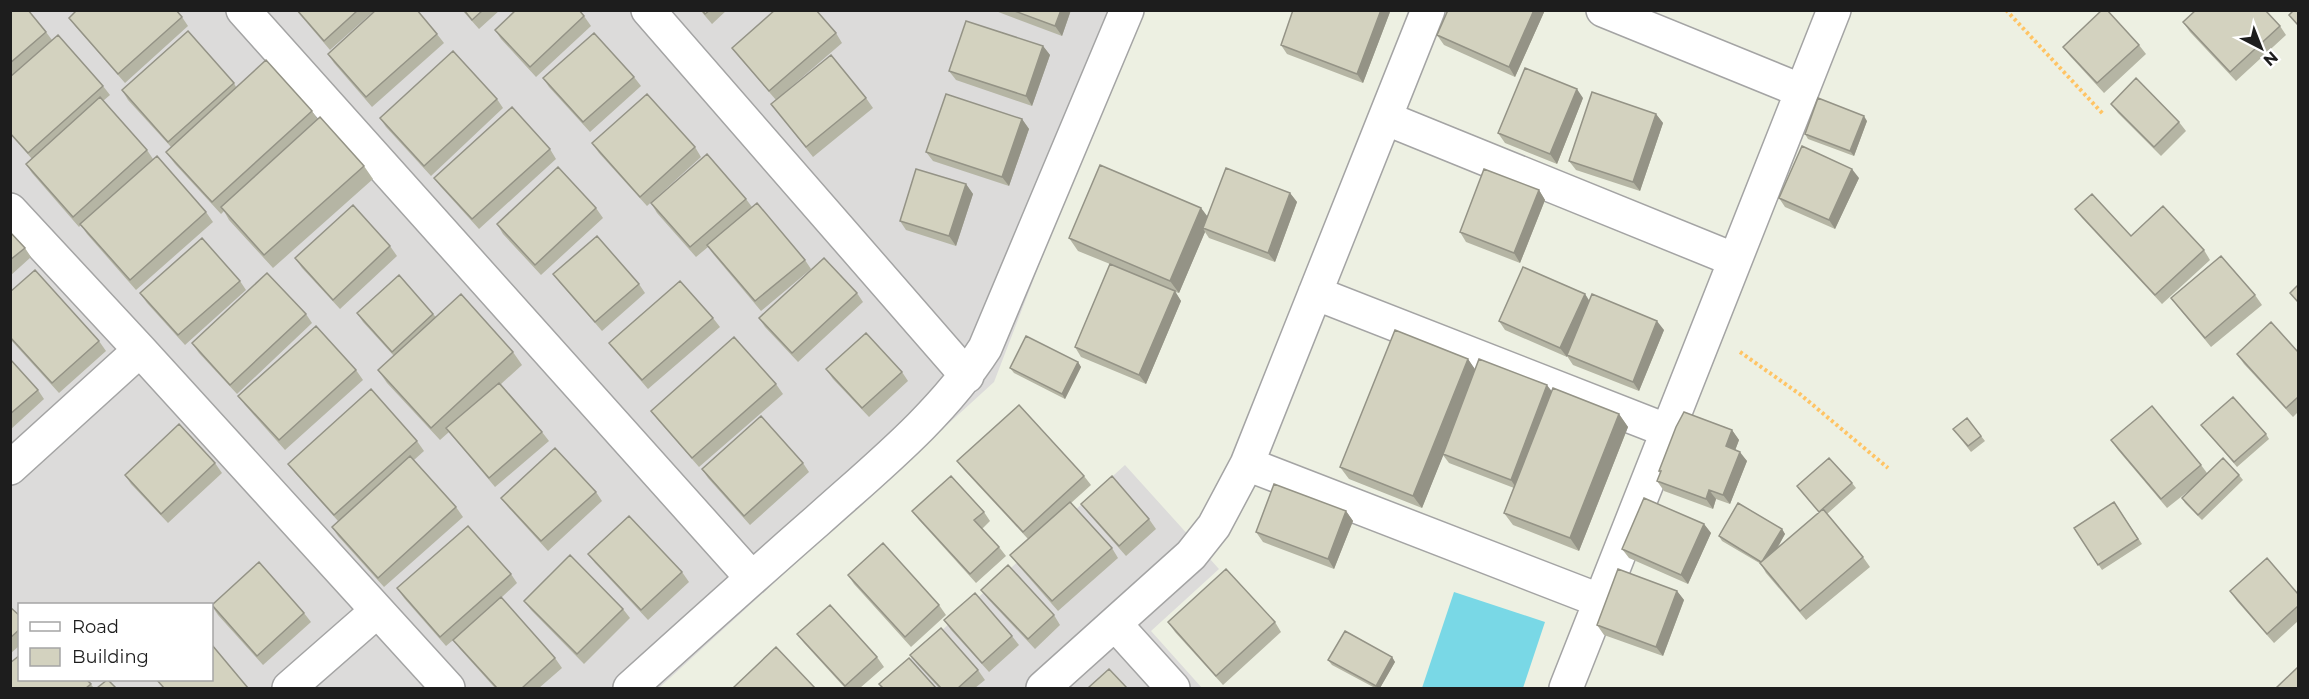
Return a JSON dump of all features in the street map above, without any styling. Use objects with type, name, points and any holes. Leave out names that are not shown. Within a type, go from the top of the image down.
[{"type":"street","points":[[243,10],[752,578]]},
{"type":"street","points":[[648,10],[967,376]]},
{"type":"street","points":[[630,688],[891,455],[944,404],[967,376],[985,348],[1126,10]]},
{"type":"street","points":[[1043,688],[1197,548],[1214,526],[1247,464],[1428,10]]},
{"type":"street","points":[[1603,10],[1803,91]]},
{"type":"street","points":[[1566,688],[1834,10]]},
{"type":"street","points":[[1385,118],[1736,260]]},
{"type":"street","points":[[10,210],[447,688]]},
{"type":"street","points":[[1315,293],[1668,431]]},
{"type":"street","points":[[10,468],[140,350]]},
{"type":"street","points":[[1247,464],[1601,601]]},
{"type":"street","points":[[289,688],[377,611]]},
{"type":"street","points":[[1115,624],[1173,688]]},
{"type":"path","points":[[2006,10],[2104,115]]},
{"type":"path","points":[[1706,333],[1769,371],[1888,468]]},
{"type":"shaded area","points":[[10,11],[1137,11],[994,382],[659,688],[11,688]]},
{"type":"shaded area","points":[[1125,465],[1219,569],[1151,631],[1202,688],[878,688]]},
{"type":"shaded area","points":[[1454,592],[1545,622],[1523,688],[1422,688]]},
{"type":"building","points":[[10,10],[28,10],[46,32],[10,63]]},
{"type":"building","points":[[77,10],[176,10],[182,17],[118,74],[69,18]]},
{"type":"building","points":[[297,10],[358,10],[324,41]]},
{"type":"building","points":[[376,10],[417,10],[437,34],[366,97],[328,54]]},
{"type":"building","points":[[464,10],[483,10],[472,20]]},
{"type":"building","points":[[516,10],[579,10],[584,16],[530,67],[495,30]]},
{"type":"building","points":[[775,10],[816,10],[836,33],[769,91],[732,48]]},
{"type":"building","points":[[1012,10],[1061,10],[1055,26]]},
{"type":"building","points":[[1293,10],[1381,10],[1357,74],[1281,45]]},
{"type":"building","points":[[1448,10],[1534,10],[1509,67],[1437,35]]},
{"type":"building","points":[[2102,10],[2107,10],[2139,45],[2097,83],[2063,47]]},
{"type":"building","points":[[2196,10],[2265,10],[2280,26],[2230,72],[2183,22]]},
{"type":"building","points":[[2294,10],[2298,10],[2298,25],[2289,15]]},
{"type":"building","points":[[966,21],[1043,46],[1026,96],[949,71]]},
{"type":"building","points":[[188,31],[234,83],[168,142],[122,90]]},
{"type":"building","points":[[594,33],[634,77],[583,122],[543,78]]},
{"type":"building","points":[[58,35],[103,86],[28,153],[10,133],[10,77]]},
{"type":"building","points":[[453,51],[497,99],[424,166],[380,118]]},
{"type":"building","points":[[831,55],[866,98],[806,147],[771,104]]},
{"type":"building","points":[[266,60],[312,111],[212,202],[166,152]]},
{"type":"building","points":[[1525,68],[1577,89],[1550,154],[1498,133]]},
{"type":"building","points":[[2136,78],[2179,122],[2154,147],[2111,104]]},
{"type":"building","points":[[1592,92],[1656,114],[1633,182],[1569,161]]},
{"type":"building","points":[[647,94],[695,147],[640,197],[592,143]]},
{"type":"building","points":[[946,94],[1022,119],[1002,177],[926,152]]},
{"type":"building","points":[[100,97],[147,150],[73,217],[26,164]]},
{"type":"building","points":[[1818,98],[1864,116],[1850,151],[1805,134]]},
{"type":"building","points":[[512,107],[550,149],[472,219],[434,178]]},
{"type":"building","points":[[320,117],[364,166],[264,255],[221,207]]},
{"type":"building","points":[[1802,146],[1852,169],[1829,220],[1779,198]]},
{"type":"building","points":[[707,154],[746,199],[690,247],[651,203]]},
{"type":"building","points":[[157,156],[206,212],[130,280],[80,224]]},
{"type":"building","points":[[1100,165],[1201,208],[1170,281],[1069,238]]},
{"type":"building","points":[[558,167],[596,208],[535,265],[497,224]]},
{"type":"building","points":[[1226,168],[1290,193],[1268,253],[1203,228]]},
{"type":"building","points":[[916,169],[966,184],[949,236],[900,221]]},
{"type":"building","points":[[1484,169],[1539,190],[1514,253],[1460,232]]},
{"type":"building","points":[[2092,194],[2131,236],[2163,206],[2204,250],[2155,295],[2075,209]]},
{"type":"building","points":[[757,203],[805,260],[755,301],[707,245]]},
{"type":"building","points":[[353,205],[390,246],[333,300],[295,258]]},
{"type":"building","points":[[10,232],[25,248],[10,260]]},
{"type":"building","points":[[597,236],[639,284],[595,322],[553,274]]},
{"type":"building","points":[[202,238],[240,281],[178,335],[140,293]]},
{"type":"building","points":[[2221,256],[2255,295],[2205,338],[2171,298]]},
{"type":"building","points":[[824,258],[857,293],[792,353],[759,318]]},
{"type":"building","points":[[1110,264],[1175,291],[1139,375],[1075,347]]},
{"type":"building","points":[[1523,267],[1585,294],[1560,348],[1499,321]]},
{"type":"building","points":[[35,270],[99,341],[52,383],[10,337],[10,292]]},
{"type":"building","points":[[267,273],[306,314],[230,385],[192,343]]},
{"type":"building","points":[[399,275],[433,314],[392,352],[357,313]]},
{"type":"building","points":[[680,281],[713,318],[642,380],[609,343]]},
{"type":"building","points":[[2298,285],[2298,302],[2290,293]]},
{"type":"building","points":[[461,294],[513,352],[431,428],[378,370]]},
{"type":"building","points":[[1592,294],[1657,321],[1633,382],[1567,355]]},
{"type":"building","points":[[2271,322],[2298,352],[2298,397],[2286,408],[2237,354]]},
{"type":"building","points":[[316,326],[356,370],[279,440],[238,396]]},
{"type":"building","points":[[1395,330],[1468,359],[1413,496],[1340,467]]},
{"type":"building","points":[[866,333],[902,372],[862,408],[826,369]]},
{"type":"building","points":[[1026,336],[1078,362],[1062,394],[1010,368]]},
{"type":"building","points":[[734,337],[776,384],[692,458],[651,411]]},
{"type":"building","points":[[10,359],[38,390],[10,414]]},
{"type":"building","points":[[1479,359],[1547,385],[1511,480],[1443,454]]},
{"type":"building","points":[[499,383],[542,432],[489,478],[446,428]]},
{"type":"building","points":[[1553,388],[1619,414],[1570,538],[1504,513]]},
{"type":"building","points":[[371,389],[417,441],[334,515],[288,464]]},
{"type":"building","points":[[2233,397],[2266,434],[2234,462],[2201,425]]},
{"type":"building","points":[[1019,405],[1084,476],[1023,532],[957,461]]},
{"type":"building","points":[[2152,406],[2201,465],[2161,499],[2111,440]]},
{"type":"building","points":[[1684,412],[1732,430],[1726,446],[1740,452],[1723,495],[1709,490],[1706,499],[1657,481],[1676,427]]},
{"type":"building","points":[[761,416],[803,463],[744,516],[702,469]]},
{"type":"building","points":[[1967,418],[1981,436],[1968,446],[1953,429]]},
{"type":"building","points":[[179,424],[215,463],[161,514],[125,475]]},
{"type":"building","points":[[555,448],[596,492],[541,541],[501,498]]},
{"type":"building","points":[[410,456],[456,507],[378,578],[332,527]]},
{"type":"building","points":[[1829,458],[1852,483],[1819,512],[1797,486]]},
{"type":"building","points":[[2223,458],[2239,475],[2198,515],[2182,498]]},
{"type":"building","points":[[951,476],[984,512],[974,520],[999,547],[970,574],[912,511]]},
{"type":"building","points":[[1112,476],[1149,519],[1119,546],[1081,504]]},
{"type":"building","points":[[1274,484],[1346,511],[1328,559],[1256,532]]},
{"type":"building","points":[[1644,498],[1704,524],[1681,575],[1622,549]]},
{"type":"building","points":[[1070,502],[1112,548],[1052,601],[1010,555]]},
{"type":"building","points":[[2114,502],[2138,539],[2098,565],[2074,528]]},
{"type":"building","points":[[1738,503],[1782,529],[1761,562],[1719,536]]},
{"type":"building","points":[[1823,509],[1863,557],[1800,611],[1760,563]]},
{"type":"building","points":[[629,516],[682,572],[641,610],[588,554]]},
{"type":"building","points":[[468,526],[511,574],[440,637],[397,588]]},
{"type":"building","points":[[883,543],[939,605],[905,637],[848,575]]},
{"type":"building","points":[[570,555],[623,609],[577,654],[524,601]]},
{"type":"building","points":[[2267,558],[2298,594],[2298,606],[2267,634],[2230,591]]},
{"type":"building","points":[[259,562],[304,613],[257,656],[213,604]]},
{"type":"building","points":[[1008,565],[1054,615],[1028,639],[981,590]]},
{"type":"building","points":[[1226,569],[1275,622],[1216,676],[1168,622]]},
{"type":"building","points":[[1618,569],[1677,591],[1656,647],[1597,625]]},
{"type":"building","points":[[975,593],[1012,636],[982,663],[944,620]]},
{"type":"building","points":[[501,597],[555,658],[522,688],[497,688],[453,640]]},
{"type":"building","points":[[830,605],[877,657],[845,686],[797,634]]},
{"type":"building","points":[[10,607],[18,614],[18,631],[10,638]]},
{"type":"building","points":[[941,628],[978,670],[958,688],[941,688],[910,655]]},
{"type":"building","points":[[1345,631],[1392,657],[1376,686],[1328,660]]},
{"type":"building","points":[[213,646],[248,688],[164,688],[158,681],[213,681]]},
{"type":"building","points":[[776,647],[815,688],[734,687]]},
{"type":"building","points":[[18,657],[18,681],[88,681],[91,684],[86,688],[10,688],[10,663]]},
{"type":"building","points":[[909,658],[936,688],[883,688],[879,684]]},
{"type":"building","points":[[2298,667],[2298,688],[2276,688]]},
{"type":"building","points":[[1109,669],[1127,688],[1088,688]]},
{"type":"building","points":[[109,681],[116,688],[97,688]]}]
